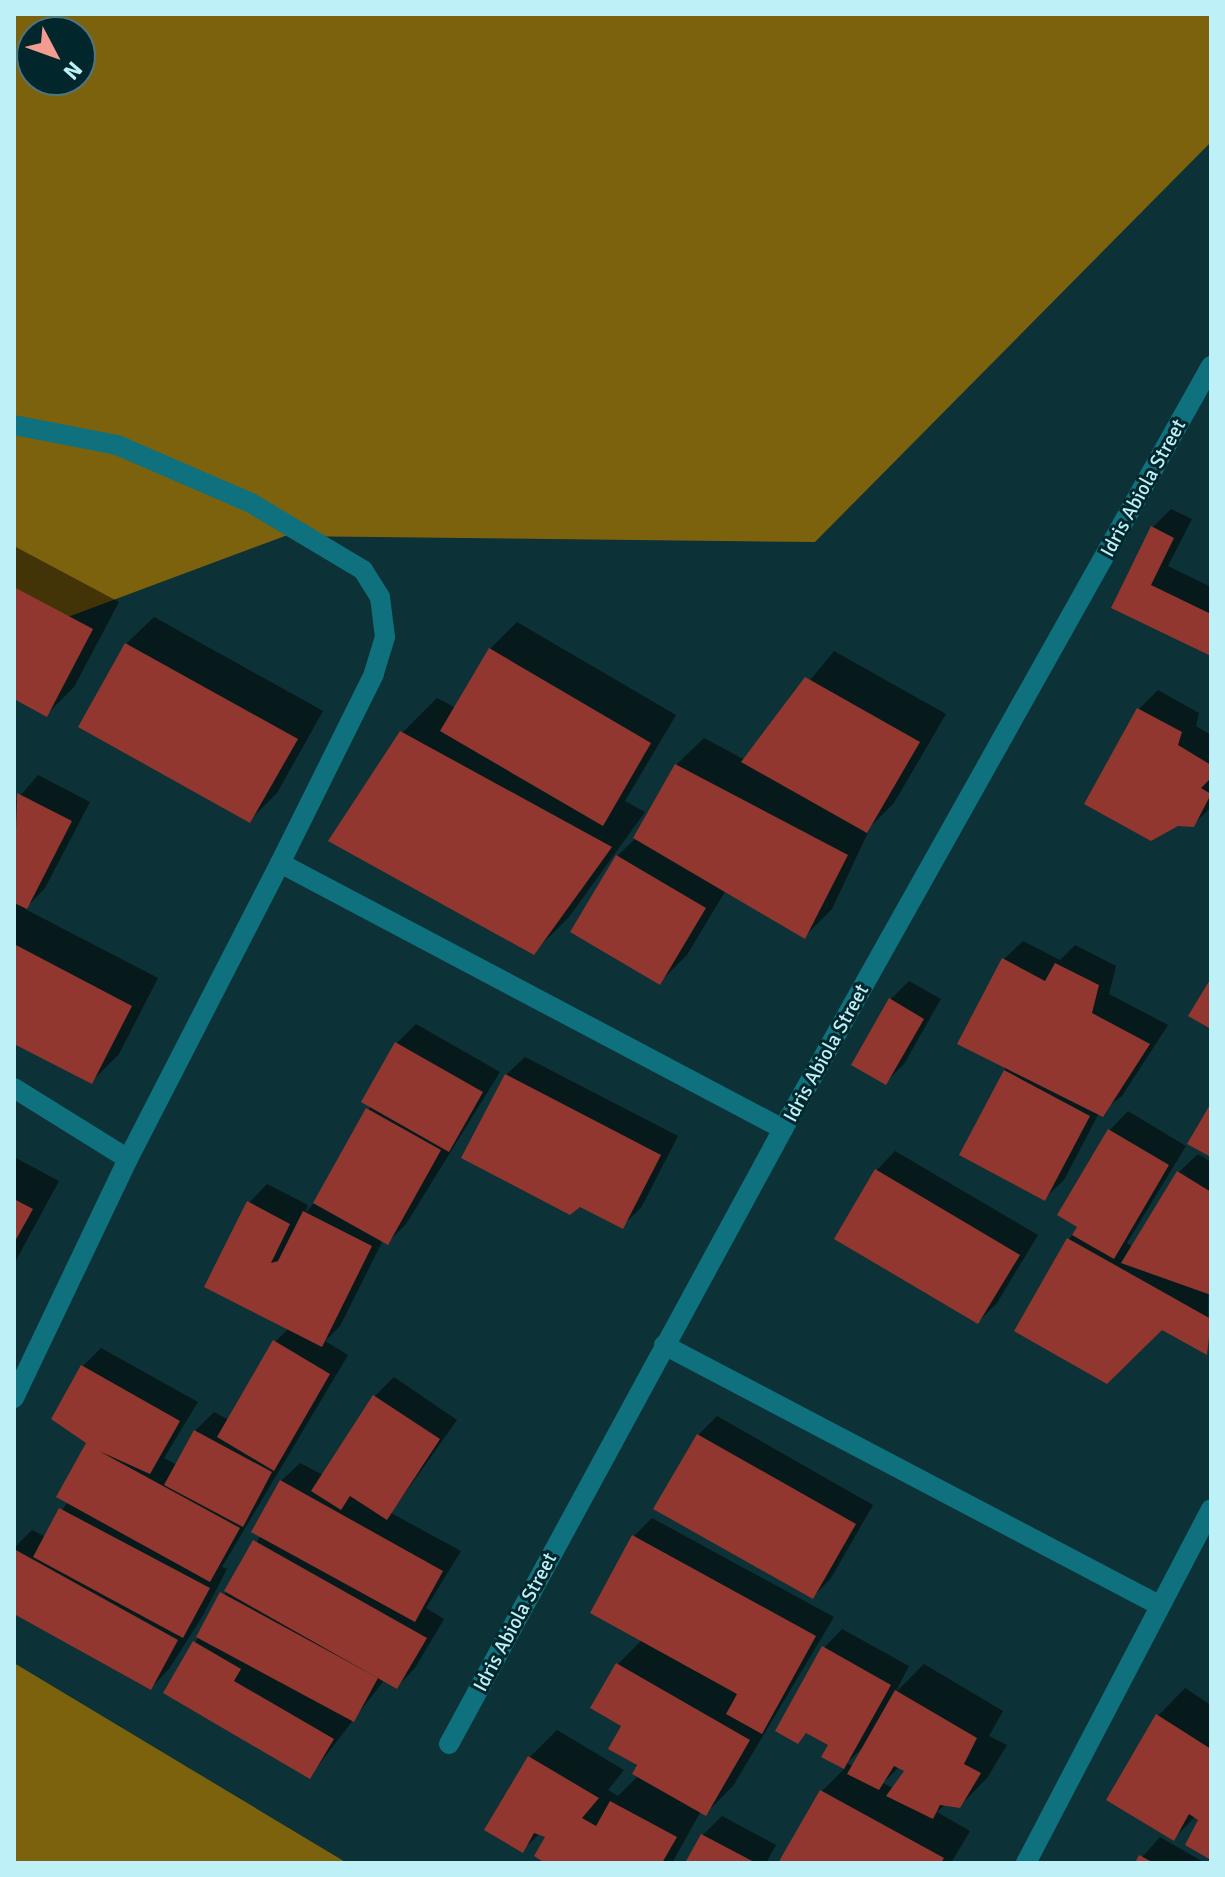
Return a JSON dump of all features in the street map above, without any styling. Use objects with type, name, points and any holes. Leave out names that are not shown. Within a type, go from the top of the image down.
[{"type":"street","name":"Idris Abiola Street","points":[[449,1744],[783,1129],[1211,366]]},
{"type":"street","points":[[14,425],[117,445],[237,496],[363,570],[380,597],[385,637],[374,674],[128,1159],[14,1398]]},
{"type":"street","points":[[280,863],[783,1129]]},
{"type":"street","points":[[14,1088],[128,1159]]},
{"type":"street","points":[[664,1345],[1157,1604]]},
{"type":"street","points":[[1026,1863],[1157,1604],[1211,1509]]},
{"type":"shaded area","points":[[14,14],[1211,14],[1211,142],[815,542],[285,536],[14,637]]},
{"type":"shaded area","points":[[14,1663],[347,1863],[14,1863]]},
{"type":"building","points":[[1151,526],[1174,538],[1151,585],[1211,614],[1211,656],[1111,608]]},
{"type":"building","points":[[14,587],[93,629],[47,717],[14,699]]},
{"type":"building","points":[[125,643],[298,739],[250,823],[78,727]]},
{"type":"building","points":[[489,648],[651,743],[603,826],[440,731]]},
{"type":"building","points":[[805,677],[920,742],[867,833],[741,762]]},
{"type":"building","points":[[1137,708],[1182,732],[1178,745],[1211,765],[1211,778],[1201,788],[1211,794],[1194,827],[1178,826],[1151,841],[1084,804]]},
{"type":"building","points":[[400,731],[612,847],[534,955],[328,841]]},
{"type":"building","points":[[675,764],[848,855],[805,939],[633,838]]},
{"type":"building","points":[[17,793],[72,821],[27,909],[14,903]]},
{"type":"building","points":[[616,855],[706,908],[660,985],[570,932]]},
{"type":"building","points":[[14,944],[132,1006],[92,1084],[14,1044]]},
{"type":"building","points":[[1002,958],[1045,981],[1055,963],[1099,985],[1092,1013],[1150,1044],[1103,1117],[957,1044]]},
{"type":"building","points":[[1211,978],[1211,1029],[1188,1016]]},
{"type":"building","points":[[889,998],[924,1019],[886,1085],[851,1065]]},
{"type":"building","points":[[395,1042],[483,1092],[449,1152],[361,1102]]},
{"type":"building","points":[[1004,1070],[1090,1116],[1045,1201],[959,1155]]},
{"type":"building","points":[[505,1074],[661,1155],[623,1229],[580,1207],[570,1215],[461,1158]]},
{"type":"building","points":[[1211,1103],[1211,1157],[1187,1144]]},
{"type":"building","points":[[366,1108],[441,1150],[388,1245],[313,1203]]},
{"type":"building","points":[[1108,1129],[1169,1165],[1114,1259],[1072,1235],[1077,1227],[1057,1215]]},
{"type":"building","points":[[875,1169],[1020,1255],[978,1324],[834,1239]]},
{"type":"building","points":[[1177,1171],[1211,1192],[1211,1295],[1121,1263]]},
{"type":"building","points":[[14,1199],[33,1209],[14,1243]]},
{"type":"building","points":[[247,1201],[290,1224],[271,1263],[278,1261],[303,1211],[372,1246],[322,1347],[204,1287]]},
{"type":"building","points":[[1067,1238],[1211,1319],[1207,1355],[1162,1330],[1107,1384],[1014,1331]]},
{"type":"building","points":[[273,1340],[330,1374],[274,1471],[217,1437]]},
{"type":"building","points":[[81,1365],[180,1421],[150,1474],[99,1451],[240,1528],[210,1582],[56,1497],[86,1443],[51,1419]]},
{"type":"building","points":[[373,1395],[440,1439],[387,1520],[350,1496],[341,1510],[311,1491]]},
{"type":"building","points":[[194,1430],[272,1472],[243,1527],[164,1485]]},
{"type":"building","points":[[697,1434],[856,1524],[813,1599],[653,1509]]},
{"type":"building","points":[[280,1480],[443,1571],[415,1622],[251,1532]]},
{"type":"building","points":[[59,1508],[210,1588],[183,1638],[33,1557]]},
{"type":"building","points":[[632,1535],[816,1636],[762,1734],[726,1714],[737,1694],[590,1613]]},
{"type":"building","points":[[253,1540],[427,1638],[397,1689],[224,1591]]},
{"type":"building","points":[[14,1549],[178,1640],[151,1690],[14,1614]]},
{"type":"building","points":[[220,1592],[378,1678],[354,1722],[196,1637]]},
{"type":"building","points":[[193,1641],[241,1669],[234,1681],[334,1739],[310,1779],[163,1693]]},
{"type":"building","points":[[822,1646],[891,1685],[844,1769],[821,1757],[828,1745],[806,1733],[798,1744],[775,1731]]},
{"type":"building","points":[[616,1663],[750,1740],[706,1816],[632,1774],[637,1765],[608,1749],[621,1726],[590,1708]]},
{"type":"building","points":[[895,1690],[977,1738],[964,1764],[981,1773],[960,1808],[940,1805],[933,1819],[886,1796],[904,1771],[894,1766],[879,1790],[847,1774]]},
{"type":"building","points":[[1156,1714],[1211,1749],[1211,1860],[1185,1845],[1198,1820],[1189,1814],[1174,1841],[1106,1800]]},
{"type":"building","points":[[528,1756],[599,1798],[582,1818],[596,1826],[610,1801],[677,1837],[662,1863],[545,1863],[534,1856],[545,1837],[534,1833],[523,1853],[484,1830]]},
{"type":"building","points":[[820,1790],[944,1858],[941,1863],[778,1863]]},
{"type":"building","points":[[701,1834],[756,1863],[685,1863]]},
{"type":"building","points":[[1139,1855],[1154,1863],[1135,1863]]}]
